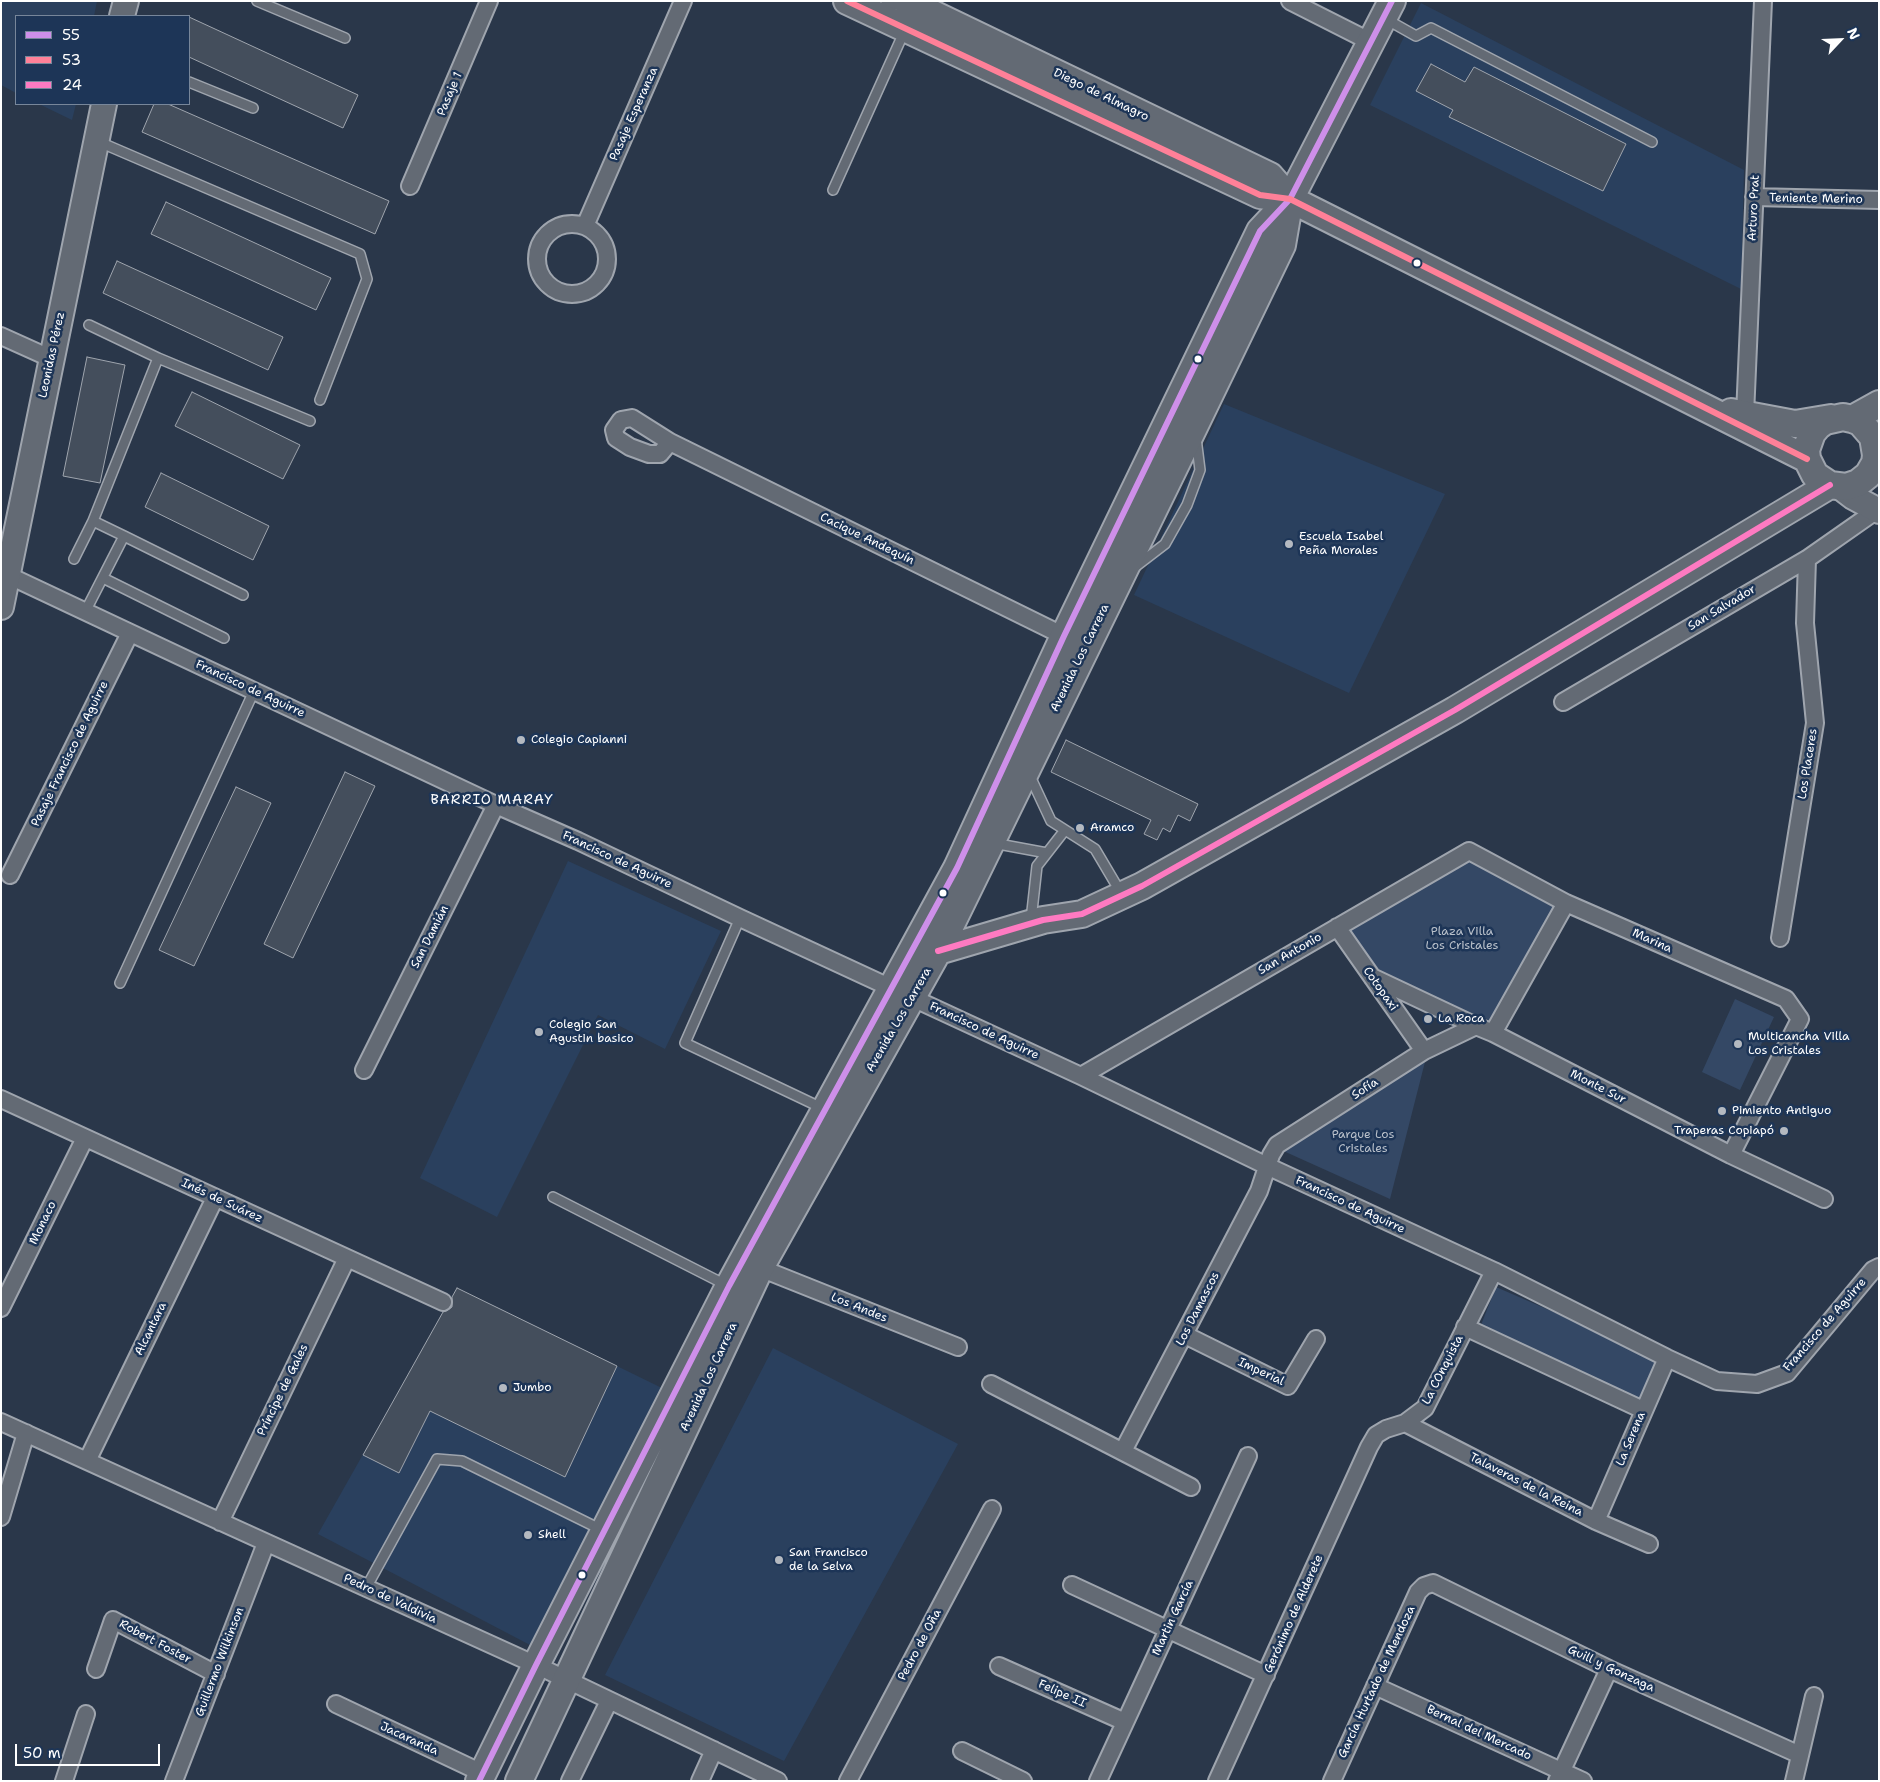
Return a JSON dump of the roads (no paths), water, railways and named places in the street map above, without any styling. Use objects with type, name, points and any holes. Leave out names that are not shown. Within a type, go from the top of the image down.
[{"type":"main road","name":"Diego de Almagro","points":[[846,1],[893,16],[1260,195],[1290,199],[1807,459]]},
{"type":"main road","name":"Diego de Almagro","points":[[906,1],[1270,176],[1290,199]]},
{"type":"main road","name":"Avenida Los Carrera","points":[[519,1781],[760,1268],[901,993],[1064,636],[1260,231],[1290,199],[1388,9]]},
{"type":"main road","name":"Avenida Los Carrera","points":[[480,1777],[729,1286],[825,1110],[901,993],[938,951],[1282,245],[1290,199]]},
{"type":"main road","name":"Diego de Almagro","points":[[1692,402],[1745,416],[1795,424],[1843,418]]},
{"type":"main road","points":[[1843,418],[1867,429],[1873,436],[1876,464],[1858,483],[1852,486],[1835,486],[1815,475],[1807,459],[1806,450],[1812,433],[1818,426],[1879,404]]},
{"type":"main road","points":[[938,951],[1031,924],[1082,914],[1150,882],[1455,710],[1835,486]]},
{"type":"street","points":[[122,15],[126,1]]},
{"type":"street","name":"Pasaje 1","points":[[410,186],[489,1]]},
{"type":"street","name":"Pasaje Esperanza","points":[[585,226],[683,1]]},
{"type":"street","points":[[1290,1],[1371,42]]},
{"type":"street","name":"Arturo Prat","points":[[1745,416],[1763,1]]},
{"type":"street","name":"Leonidas Pérez","points":[[1,606],[4,573],[52,359],[104,105]]},
{"type":"street","name":"Teniente Merino","points":[[1754,198],[1879,200]]},
{"type":"street","points":[[574,224],[585,226],[596,233],[603,243],[607,255],[607,267],[602,279],[596,286],[581,294],[565,294],[549,287],[539,273],[536,255],[540,243],[547,233],[562,225],[574,224]]},
{"type":"street","points":[[1,336],[52,359]]},
{"type":"street","name":"Cacique Andequín","points":[[670,442],[1064,636]]},
{"type":"street","points":[[1835,486],[1878,510]]},
{"type":"street","name":"San Salvador","points":[[1563,702],[1807,559],[1878,510]]},
{"type":"street","name":"Los Placeres","points":[[1780,938],[1815,723],[1805,623],[1807,559]]},
{"type":"street","name":"Francisco de Aguirre","points":[[4,573],[496,805],[578,841],[1081,1076],[1267,1166],[1494,1271],[1717,1381],[1757,1384],[1787,1373],[1873,1270],[1879,1267]]},
{"type":"street","name":"Pasaje Francisco de Aguirre","points":[[10,875],[130,633]]},
{"type":"street","name":"San Damián","points":[[364,1070],[496,805]]},
{"type":"street","name":"San Antonio","points":[[1081,1076],[1470,851],[1499,866]]},
{"type":"street","name":"Marina","points":[[1499,866],[1566,904],[1786,999],[1800,1018],[1731,1155]]},
{"type":"street","points":[[1493,1033],[1566,904]]},
{"type":"street","name":"Cotopaxi","points":[[1337,927],[1424,1051]]},
{"type":"street","name":"Monte Sur","points":[[1372,977],[1493,1033],[1731,1155],[1824,1199]]},
{"type":"street","name":"Sofía","points":[[1267,1166],[1271,1154],[1277,1145],[1424,1051],[1476,1026]]},
{"type":"street","name":"Inés de Suárez","points":[[1,1099],[443,1302]]},
{"type":"street","name":"Monaco","points":[[1,1308],[85,1138]]},
{"type":"street","name":"Los Damascos","points":[[1123,1451],[1259,1190],[1267,1166]]},
{"type":"street","name":"Alcantara","points":[[87,1461],[215,1198]]},
{"type":"street","name":"Príncipe de Gales","points":[[220,1522],[347,1258]]},
{"type":"street","name":"Los Andes","points":[[760,1268],[958,1347]]},
{"type":"street","name":"La COnquista","points":[[1369,1447],[1376,1435],[1386,1429],[1406,1423],[1416,1416],[1428,1402],[1494,1271]]},
{"type":"street","points":[[1465,1327],[1643,1410]]},
{"type":"street","name":"Imperial","points":[[1185,1335],[1288,1386],[1316,1339]]},
{"type":"street","name":"La Serena","points":[[1596,1521],[1643,1410],[1668,1358]]},
{"type":"street","points":[[991,1384],[1191,1487]]},
{"type":"street","name":"Pedro de Valdivia","points":[[1,1422],[536,1666],[778,1781]]},
{"type":"street","name":"Talaveras de la Reina","points":[[1406,1423],[1596,1521],[1649,1544]]},
{"type":"street","points":[[1,1517],[26,1433]]},
{"type":"street","name":"Gerónimo de Alderete","points":[[1217,1781],[1369,1447]]},
{"type":"street","name":"Martin García","points":[[1098,1781],[1248,1456]]},
{"type":"street","name":"Pedro de Oña","points":[[848,1781],[992,1509]]},
{"type":"street","name":"Guillermo Wilkinson","points":[[174,1781],[266,1543]]},
{"type":"street","name":"Guill y Gonzaga","points":[[1424,1586],[1433,1583],[1609,1669],[1800,1755]]},
{"type":"street","points":[[1072,1585],[1266,1675]]},
{"type":"street","name":"García Hurtado de Mendoza","points":[[1333,1780],[1418,1592],[1424,1586]]},
{"type":"street","name":"Robert Foster","points":[[96,1669],[113,1620],[216,1674]]},
{"type":"street","name":"Felipe II","points":[[999,1666],[1125,1722]]},
{"type":"street","points":[[1560,1776],[1609,1669]]},
{"type":"street","name":"Bernal del Mercado","points":[[1375,1686],[1560,1776],[1583,1781]]},
{"type":"street","points":[[1794,1781],[1814,1696]]},
{"type":"street","points":[[570,1781],[609,1700]]},
{"type":"street","name":"Jacaranda","points":[[336,1704],[480,1777]]},
{"type":"street","points":[[64,1781],[86,1714]]},
{"type":"street","points":[[700,1781],[714,1750]]},
{"type":"street","points":[[962,1751],[1023,1781]]},
{"type":"lane","points":[[257,1],[345,38]]},
{"type":"lane","points":[[1388,9],[1416,36],[1431,28],[1652,142]]},
{"type":"lane","points":[[832,190],[893,16]]},
{"type":"lane","points":[[190,82],[253,108]]},
{"type":"lane","points":[[97,141],[360,254],[367,279],[320,400]]},
{"type":"lane","points":[[89,325],[158,358],[310,421]]},
{"type":"lane","points":[[74,559],[93,521],[158,358]]},
{"type":"lane","points":[[93,521],[242,595]]},
{"type":"lane","points":[[85,612],[124,536]]},
{"type":"lane","points":[[103,578],[224,638]]},
{"type":"lane","points":[[120,983],[254,691]]},
{"type":"lane","points":[[1027,768],[1051,821],[1095,849],[1122,895]]},
{"type":"lane","points":[[1031,924],[1037,866],[1065,830]]},
{"type":"lane","points":[[990,842],[1047,853]]},
{"type":"lane","points":[[740,918],[685,1043],[825,1110]]},
{"type":"lane","points":[[553,1197],[729,1286]]},
{"type":"lane","points":[[366,1588],[437,1459],[462,1461],[604,1531]]},
{"type":"place","name":"Escuela Isabel Peña Morales","points":[[1289,544]]},
{"type":"place","name":"Colegio Capianni","points":[[521,740]]},
{"type":"place","name":"Aramco","points":[[1080,828]]},
{"type":"place","name":"La Roca","points":[[1428,1019]]},
{"type":"place","name":"Colegio San Agustin basico","points":[[539,1032]]},
{"type":"place","name":"Multicancha Villa Los Cristales","points":[[1738,1044]]},
{"type":"place","name":"Pimiento Antiguo","points":[[1722,1111]]},
{"type":"place","name":"Traperas Copiapó","points":[[1784,1131]]},
{"type":"place","name":"Jumbo","points":[[503,1388]]},
{"type":"place","name":"Shell","points":[[528,1535]]},
{"type":"place","name":"San Francisco de la Selva","points":[[779,1560]]},
{"type":"district","name":"BARRIO MARAY","points":[[492,800]]},
{"type":"park label","name":"Plaza Villa Los Cristales","points":[[1462,939]]},
{"type":"park label","name":"Parque Los Cristales","points":[[1363,1142]]}]
